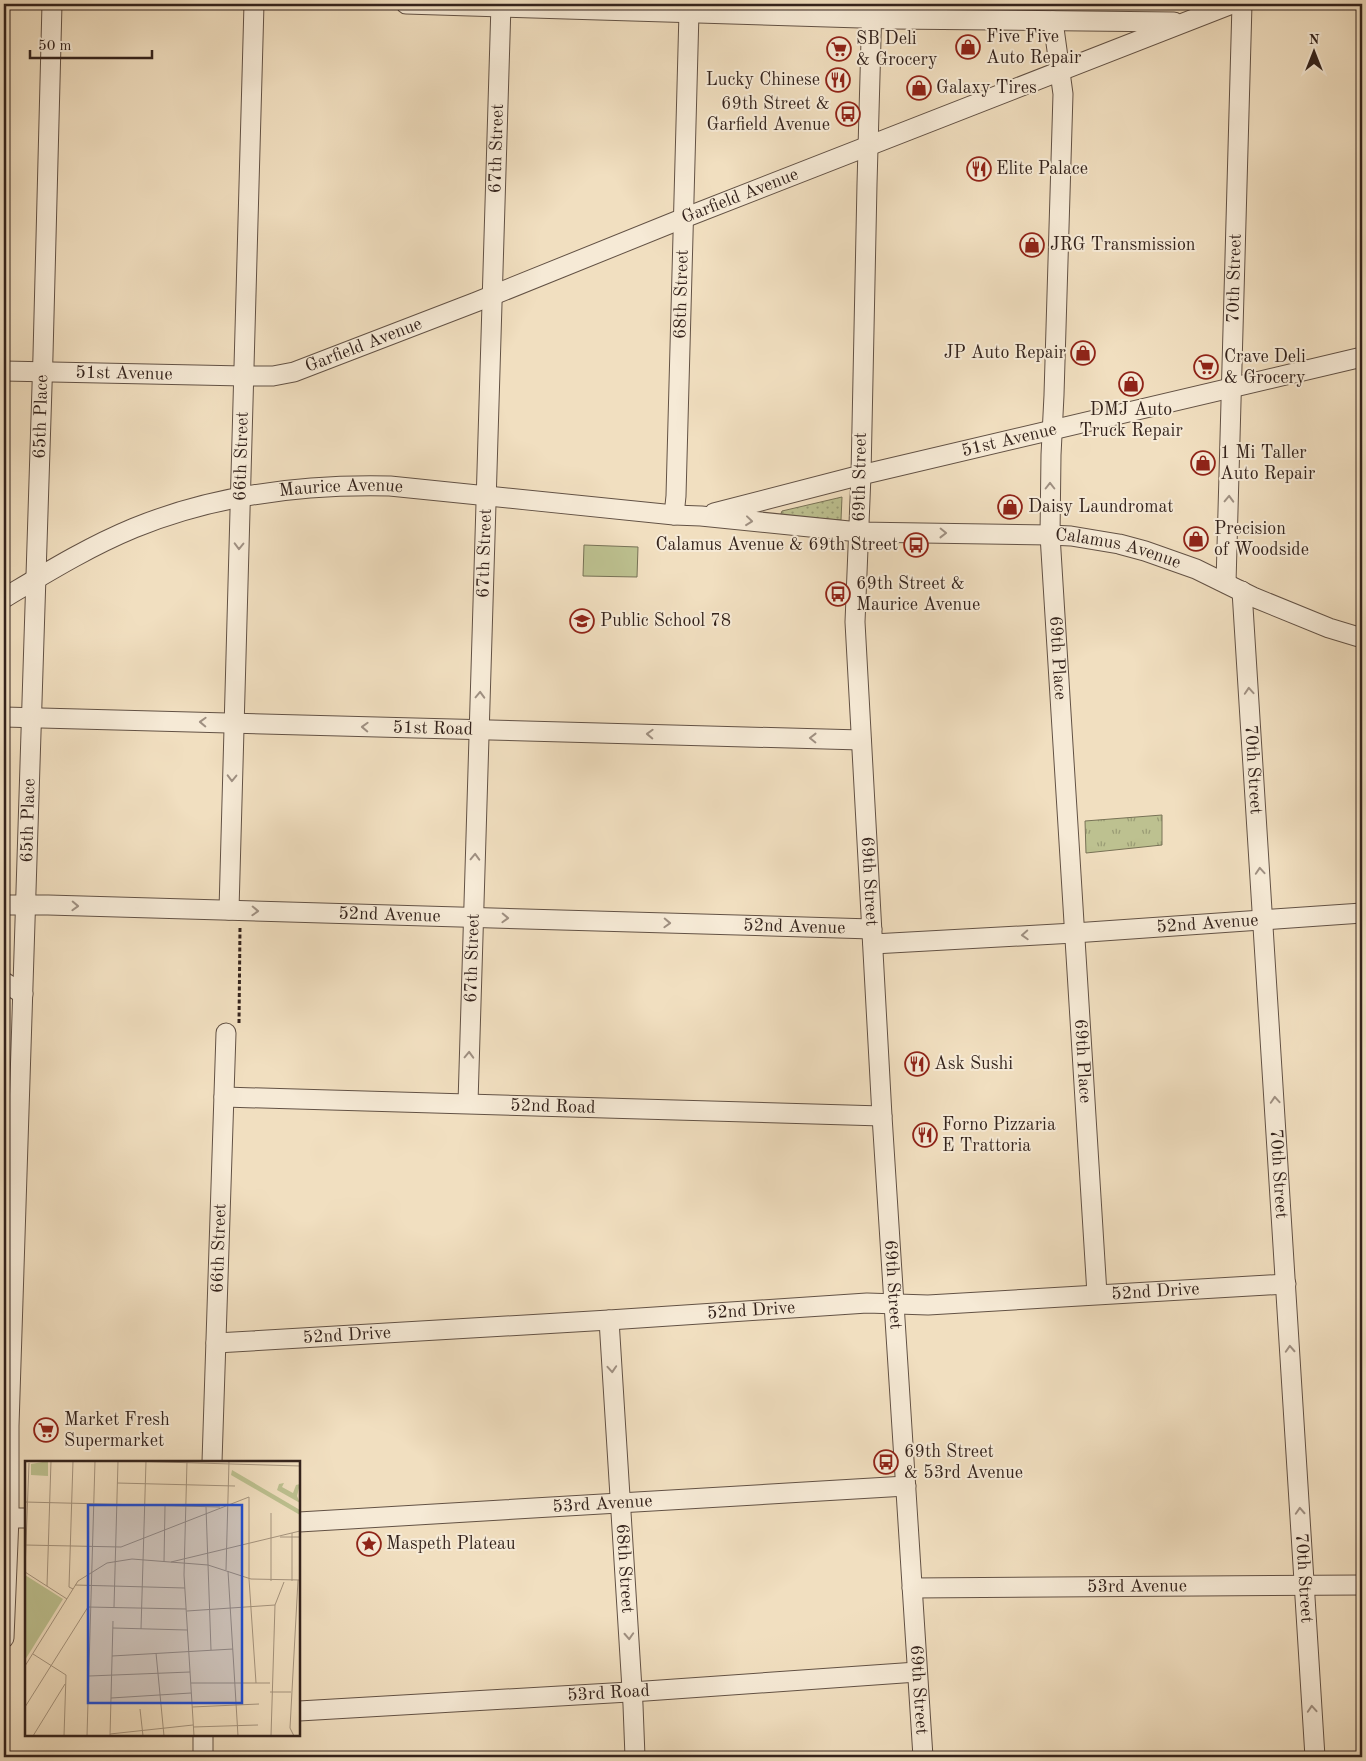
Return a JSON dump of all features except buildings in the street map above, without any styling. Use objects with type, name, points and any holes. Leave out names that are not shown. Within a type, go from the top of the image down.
[{"type":"street","name":"65th Place","points":[[4,1638],[17,1518],[9,1426],[32,718],[52,4]]},
{"type":"street","name":"66th Street","points":[[229,910],[254,4]]},
{"type":"street","points":[[406,4],[690,12],[872,11],[1053,21],[1185,22]]},
{"type":"street","name":"Garfield Avenue","points":[[244,376],[273,376],[294,372],[492,296],[684,218],[1232,4]]},
{"type":"street","name":"70th Street","points":[[1242,4],[1232,388],[1234,587],[1263,919],[1314,1757]]},
{"type":"street","name":"67th Street","points":[[468,1103],[501,6]]},
{"type":"street","name":"69th Street","points":[[872,11],[861,476],[855,622],[882,1116],[923,1757]]},
{"type":"street","name":"68th Street","points":[[674,515],[690,12]]},
{"type":"street","name":"69th Place","points":[[1053,21],[1063,94],[1050,535],[1097,1294]]},
{"type":"street","name":"51st Avenue","points":[[861,476],[1362,357]]},
{"type":"street","name":"51st Avenue","points":[[4,371],[244,376]]},
{"type":"street","name":"Maurice Avenue","points":[[701,516],[861,476]]},
{"type":"street","name":"Maurice Avenue","points":[[4,598],[97,545],[134,528],[174,514],[240,497],[304,487],[390,486],[859,532]]},
{"type":"street","name":"Calamus Avenue","points":[[859,532],[1050,535],[1101,541],[1145,551],[1196,569],[1253,597],[1329,628],[1362,638]]},
{"type":"street","name":"51st Road","points":[[4,717],[861,740]]},
{"type":"street","name":"52nd Avenue","points":[[4,906],[26,904],[474,917],[872,936],[1074,932],[1362,913]]},
{"type":"street","points":[[4,982],[23,994]]},
{"type":"street","name":"66th Street","points":[[212,1461],[224,1097],[232,1032]]},
{"type":"street","name":"52nd Road","points":[[224,1097],[882,1116]]},
{"type":"street","name":"52nd Drive","points":[[216,1343],[867,1303],[928,1305],[1286,1284]]},
{"type":"street","name":"68th Street","points":[[609,1320],[635,1757]]},
{"type":"street","name":"53rd Avenue","points":[[300,1522],[906,1486]]},
{"type":"street","name":"53rd Avenue","points":[[912,1588],[1362,1585]]},
{"type":"street","name":"53rd Road","points":[[300,1710],[632,1692],[918,1672]]},
{"type":"street","points":[[203,1736],[203,1757]]},
{"type":"path","points":[[232,1032],[240,932]]},
{"type":"green space","points":[[842,497],[841,520],[780,516],[782,511]]},
{"type":"green space","points":[[584,545],[638,547],[637,577],[583,576]]},
{"type":"green space","points":[[1162,815],[1162,845],[1086,853],[1085,821]]},
{"type":"place","name":"Five Five Auto Repair","points":[[968,47]]},
{"type":"place","name":"SB Deli & Grocery","points":[[839,49]]},
{"type":"place","name":"Lucky Chinese","points":[[838,80]]},
{"type":"place","name":"Galaxy Tires","points":[[919,88]]},
{"type":"place","name":"69th Street & Garfield Avenue","points":[[848,114]]},
{"type":"place","name":"Elite Palace","points":[[979,169]]},
{"type":"place","name":"JRG Transmission","points":[[1032,245]]},
{"type":"place","name":"JP Auto Repair","points":[[1083,353]]},
{"type":"place","name":"Crave Deli & Grocery","points":[[1206,367]]},
{"type":"place","name":"DMJ Auto Truck Repair","points":[[1131,384]]},
{"type":"place","name":"1 Mi Taller Auto Repair","points":[[1203,463]]},
{"type":"place","name":"Daisy Laundromat","points":[[1010,507]]},
{"type":"place","name":"Precision of Woodside","points":[[1196,539]]},
{"type":"place","name":"Calamus Avenue & 69th Street","points":[[916,545]]},
{"type":"place","name":"69th Street & Maurice Avenue","points":[[838,594]]},
{"type":"place","name":"Public School 78","points":[[582,621]]},
{"type":"place","name":"Ask Sushi","points":[[917,1064]]},
{"type":"place","name":"Forno Pizzaria E Trattoria","points":[[925,1135]]},
{"type":"place","name":"Market Fresh Supermarket","points":[[46,1430]]},
{"type":"place","name":"69th Street & 53rd Avenue","points":[[886,1462]]},
{"type":"place","name":"Maspeth Plateau","points":[[369,1544]]}]
